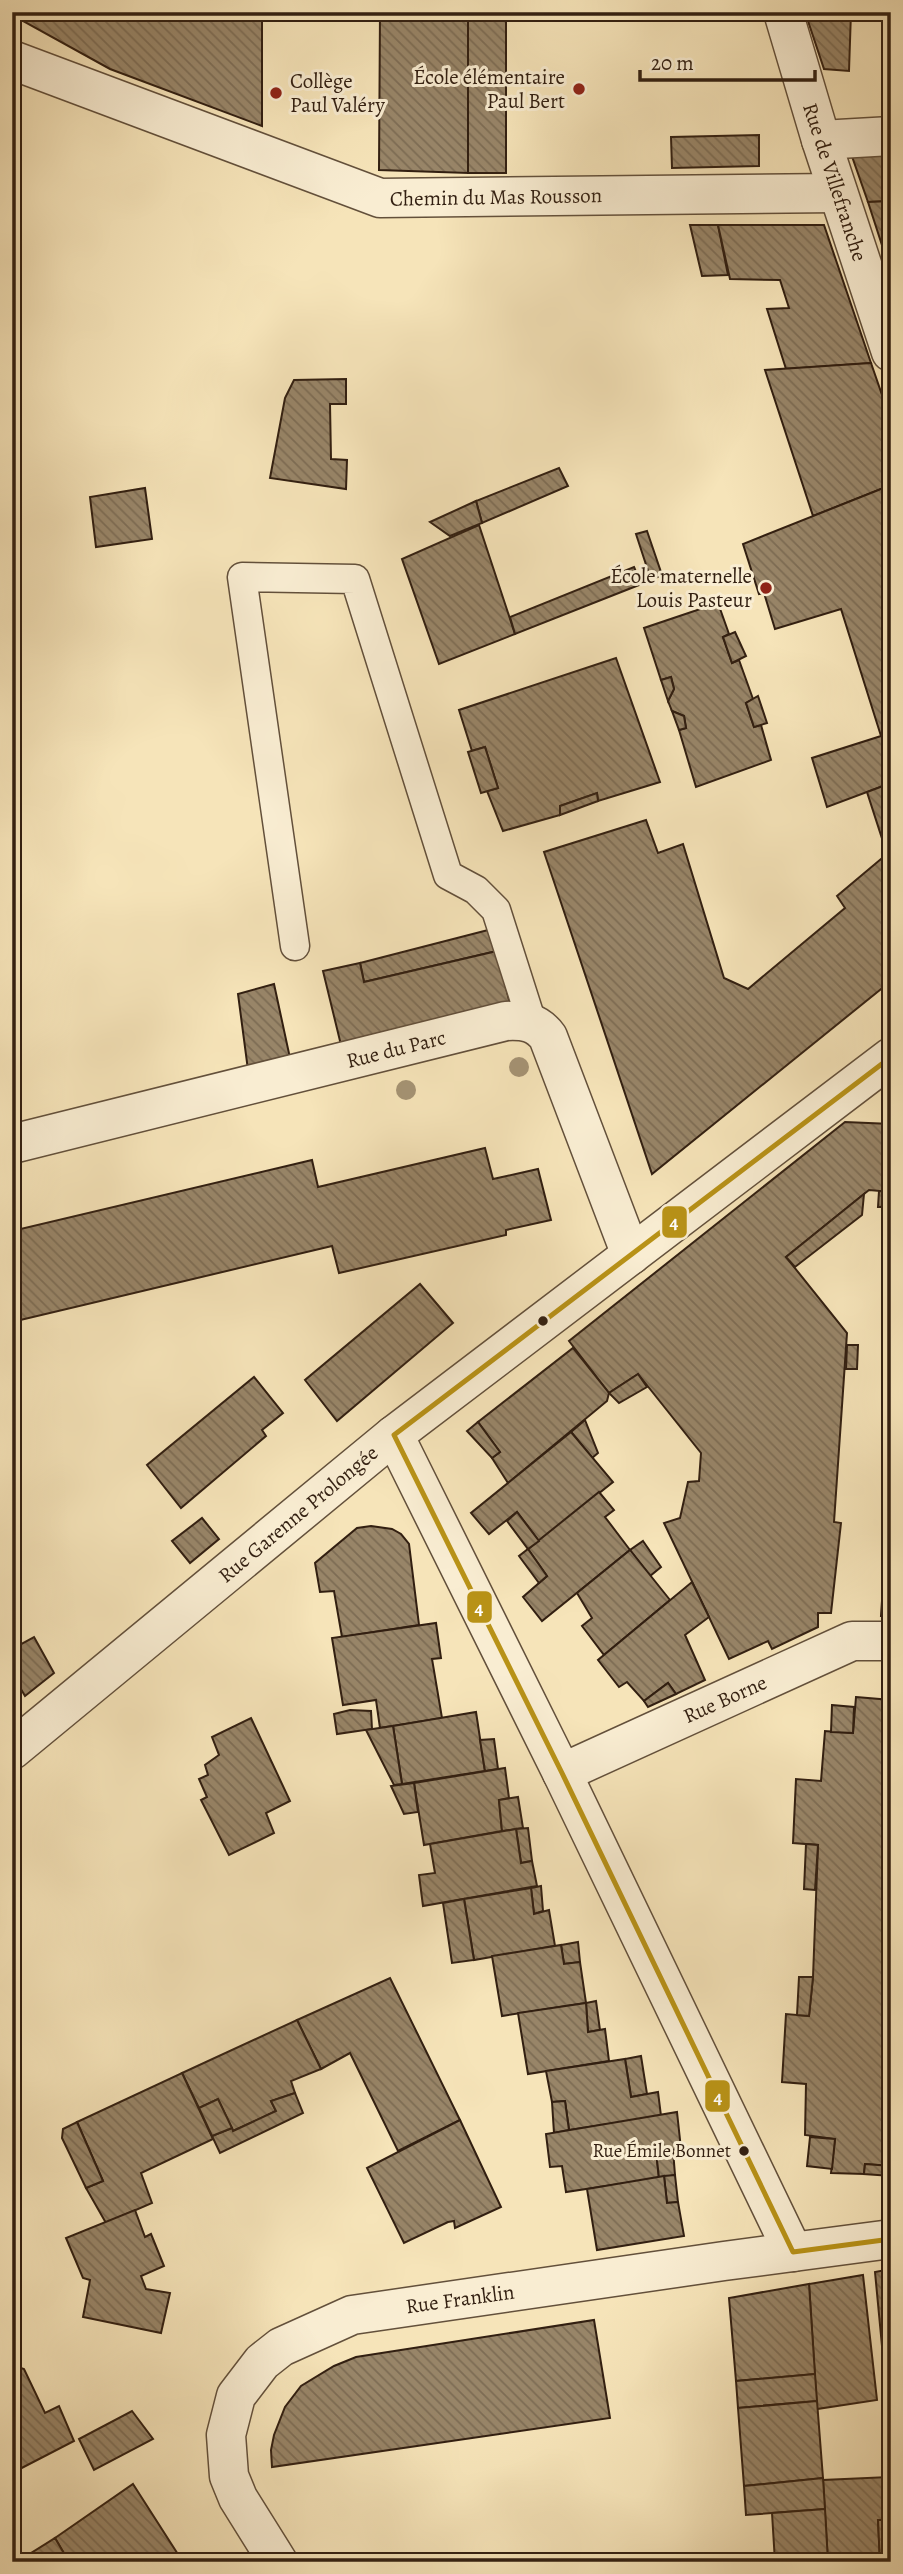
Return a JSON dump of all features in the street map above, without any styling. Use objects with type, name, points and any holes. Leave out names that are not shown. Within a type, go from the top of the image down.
[{"type":"street","name":"Rue de Villefranche","points":[[783,12],[821,140],[889,343]]},
{"type":"street","name":"Chemin du Mas Rousson","points":[[12,60],[380,198],[838,193]]},
{"type":"street","points":[[821,140],[891,136]]},
{"type":"street","name":"Rue du Parc","points":[[12,1144],[506,1021],[532,1023]]},
{"type":"street","points":[[532,1023],[541,1028],[548,1037],[631,1255]]},
{"type":"street","name":"Rue Garenne Prolongée","points":[[12,1750],[394,1435],[891,1057]]},
{"type":"street","points":[[394,1435],[562,1773],[793,2252]]},
{"type":"street","name":"Rue Borne","points":[[562,1773],[852,1641],[891,1641]]},
{"type":"street","name":"Rue Franklin","points":[[278,2562],[238,2498],[229,2476],[226,2435],[236,2396],[262,2362],[281,2347],[352,2315],[891,2239]]},
{"type":"lane","points":[[295,946],[242,577],[355,579],[447,875],[476,890],[496,911],[532,1023]]},
{"type":"building","points":[[12,12],[262,12],[262,126],[110,69],[12,15]]},
{"type":"building","points":[[380,12],[468,12],[468,173],[379,170]]},
{"type":"building","points":[[468,12],[506,12],[506,173],[468,173]]},
{"type":"building","points":[[805,12],[851,12],[849,71],[824,69]]},
{"type":"building","points":[[759,135],[759,166],[672,168],[671,137]]},
{"type":"building","points":[[848,145],[891,153],[891,201],[868,202]]},
{"type":"building","points":[[891,201],[891,273],[868,202]]},
{"type":"building","points":[[690,225],[718,225],[728,275],[702,276]]},
{"type":"building","points":[[718,225],[824,225],[871,363],[786,369],[767,309],[789,308],[780,280],[730,279]]},
{"type":"building","points":[[871,363],[891,421],[891,485],[813,516],[765,370]]},
{"type":"building","points":[[346,379],[346,404],[330,404],[331,459],[347,460],[346,489],[270,478],[285,398],[294,380]]},
{"type":"building","points":[[559,468],[568,486],[482,523],[476,501]]},
{"type":"building","points":[[891,485],[891,783],[827,807],[812,758],[881,736],[841,609],[775,629],[764,593],[759,594],[743,544]]},
{"type":"building","points":[[145,488],[152,539],[96,547],[90,497]]},
{"type":"building","points":[[476,501],[482,523],[450,536],[430,522]]},
{"type":"building","points":[[479,525],[515,634],[439,664],[402,559]]},
{"type":"building","points":[[647,531],[662,575],[651,580],[636,534]]},
{"type":"building","points":[[634,567],[641,584],[515,634],[510,617]]},
{"type":"building","points":[[718,603],[729,634],[723,637],[732,663],[739,660],[753,699],[746,703],[754,727],[761,725],[771,760],[696,787],[679,730],[686,728],[684,716],[672,711],[668,701],[674,689],[671,677],[661,680],[644,628]]},
{"type":"building","points":[[735,632],[746,656],[732,663],[723,637]]},
{"type":"building","points":[[616,658],[660,782],[598,801],[597,793],[560,806],[560,815],[503,831],[487,791],[498,788],[485,747],[472,751],[459,710]]},
{"type":"building","points":[[671,677],[674,689],[668,701],[661,680]]},
{"type":"building","points":[[758,696],[767,723],[754,727],[746,703]]},
{"type":"building","points":[[672,711],[684,716],[686,728],[679,730]]},
{"type":"building","points":[[485,747],[498,788],[481,793],[468,752]]},
{"type":"building","points":[[891,783],[891,981],[652,1174],[544,852],[646,820],[658,853],[683,844],[724,978],[748,989],[845,908],[837,896],[887,854],[867,792]]},
{"type":"building","points":[[597,793],[598,801],[560,815],[560,806]]},
{"type":"building","points":[[492,929],[497,951],[364,982],[360,963]]},
{"type":"building","points":[[497,951],[510,1004],[341,1045],[323,971],[360,963],[364,982]]},
{"type":"building","points":[[274,984],[290,1058],[248,1070],[238,994]]},
{"type":"building","points":[[845,1122],[891,1124],[891,1192],[869,1190],[786,1257],[847,1333],[834,1522],[841,1523],[831,1613],[818,1613],[818,1627],[772,1649],[768,1641],[729,1659],[664,1523],[680,1518],[688,1482],[699,1481],[701,1453],[638,1374],[609,1393],[569,1341]]},
{"type":"building","points":[[485,1148],[493,1179],[538,1169],[551,1220],[506,1230],[506,1235],[339,1273],[332,1246],[12,1322],[12,1231],[312,1160],[318,1187]]},
{"type":"building","points":[[879,1191],[891,1192],[891,1207],[878,1207]]},
{"type":"building","points":[[864,1194],[862,1215],[795,1267],[786,1257]]},
{"type":"building","points":[[420,1284],[453,1323],[337,1421],[305,1380]]},
{"type":"building","points":[[847,1345],[858,1345],[857,1369],[846,1369]]},
{"type":"building","points":[[573,1348],[609,1393],[607,1401],[508,1483],[492,1458],[500,1452],[478,1422]]},
{"type":"building","points":[[638,1374],[647,1387],[619,1403],[609,1393]]},
{"type":"building","points":[[254,1377],[283,1413],[262,1430],[266,1436],[181,1508],[147,1465]]},
{"type":"building","points":[[585,1420],[598,1453],[592,1458],[571,1432]]},
{"type":"building","points":[[478,1422],[500,1452],[492,1458],[467,1431]]},
{"type":"building","points":[[571,1432],[613,1482],[539,1541],[517,1512],[489,1534],[471,1513]]},
{"type":"building","points":[[599,1492],[614,1510],[605,1517],[630,1550],[542,1621],[523,1597],[547,1576],[528,1549]]},
{"type":"building","points":[[517,1512],[539,1541],[528,1549],[507,1521]]},
{"type":"building","points":[[202,1518],[219,1539],[190,1563],[172,1541]]},
{"type":"building","points":[[371,1526],[392,1529],[401,1534],[409,1544],[419,1625],[342,1637],[334,1591],[320,1592],[315,1563],[357,1528]]},
{"type":"building","points":[[887,1526],[891,1526],[891,1616],[881,1616]]},
{"type":"building","points":[[643,1541],[661,1567],[650,1576],[630,1550]]},
{"type":"building","points":[[528,1549],[547,1576],[539,1583],[519,1556]]},
{"type":"building","points":[[630,1550],[670,1600],[604,1655],[582,1626],[592,1618],[577,1593]]},
{"type":"building","points":[[692,1582],[709,1617],[685,1635],[705,1680],[676,1694],[668,1683],[644,1701],[627,1682],[619,1687],[598,1660]]},
{"type":"building","points":[[436,1623],[441,1658],[432,1659],[442,1718],[380,1728],[376,1700],[343,1705],[332,1638]]},
{"type":"building","points":[[34,1637],[54,1673],[25,1696],[12,1674],[12,1649]]},
{"type":"building","points":[[668,1683],[676,1694],[648,1707],[644,1701]]},
{"type":"building","points":[[856,1697],[891,1700],[891,2166],[865,2164],[864,2174],[831,2173],[835,2139],[805,2135],[806,2084],[782,2082],[786,2014],[809,2016],[813,1977],[818,1845],[793,1843],[796,1779],[821,1781],[825,1731],[853,1733]]},
{"type":"building","points":[[832,1705],[854,1707],[853,1733],[831,1732]]},
{"type":"building","points":[[350,1710],[371,1711],[372,1729],[337,1734],[334,1714]]},
{"type":"building","points":[[476,1712],[485,1771],[402,1784],[393,1726]]},
{"type":"building","points":[[251,1718],[290,1801],[266,1813],[274,1833],[229,1855],[201,1800],[207,1797],[199,1779],[208,1775],[205,1765],[219,1755],[212,1737]]},
{"type":"building","points":[[393,1726],[402,1784],[394,1785],[366,1730]]},
{"type":"building","points":[[494,1739],[498,1769],[485,1771],[480,1740]]},
{"type":"building","points":[[505,1768],[509,1798],[499,1800],[502,1831],[424,1845],[414,1783]]},
{"type":"building","points":[[414,1783],[418,1812],[404,1814],[391,1786]]},
{"type":"building","points":[[518,1797],[523,1828],[502,1831],[499,1800]]},
{"type":"building","points":[[528,1828],[532,1861],[521,1863],[516,1829]]},
{"type":"building","points":[[516,1829],[521,1863],[532,1861],[537,1886],[423,1906],[419,1875],[435,1873],[430,1844]]},
{"type":"building","points":[[806,1844],[818,1845],[815,1890],[804,1889]]},
{"type":"building","points":[[541,1886],[543,1911],[534,1914],[531,1888]]},
{"type":"building","points":[[531,1888],[534,1914],[549,1910],[555,1946],[474,1960],[464,1899]]},
{"type":"building","points":[[464,1899],[474,1960],[452,1963],[443,1903]]},
{"type":"building","points":[[578,1942],[580,1962],[564,1964],[561,1945]]},
{"type":"building","points":[[561,1945],[564,1964],[580,1962],[586,2003],[502,2016],[492,1956]]},
{"type":"building","points":[[799,1977],[813,1977],[809,2016],[797,2015]]},
{"type":"building","points":[[390,1978],[460,2120],[398,2151],[350,2053],[321,2069],[297,2020]]},
{"type":"building","points":[[596,2001],[600,2030],[588,2032],[586,2003]]},
{"type":"building","points":[[586,2003],[588,2032],[605,2029],[609,2061],[528,2074],[518,2013]]},
{"type":"building","points":[[297,2020],[321,2069],[291,2081],[295,2093],[271,2101],[276,2111],[233,2131],[218,2099],[199,2108],[182,2073]]},
{"type":"building","points":[[641,2056],[647,2094],[631,2097],[625,2059]]},
{"type":"building","points":[[625,2059],[631,2097],[658,2092],[661,2116],[569,2130],[565,2101],[552,2102],[546,2071]]},
{"type":"building","points":[[182,2073],[213,2139],[141,2173],[152,2203],[106,2223],[86,2188],[103,2181],[77,2122]]},
{"type":"building","points":[[295,2093],[303,2113],[220,2153],[212,2136],[232,2128],[233,2131],[276,2111],[271,2101]]},
{"type":"building","points":[[218,2099],[232,2128],[212,2136],[199,2108]]},
{"type":"building","points":[[565,2101],[569,2130],[554,2133],[552,2102]]},
{"type":"building","points":[[677,2112],[681,2149],[656,2151],[659,2178],[566,2192],[562,2166],[550,2167],[546,2134]]},
{"type":"building","points":[[460,2120],[501,2207],[455,2228],[454,2221],[448,2222],[404,2243],[367,2168]]},
{"type":"building","points":[[77,2122],[103,2181],[86,2188],[62,2138],[63,2129]]},
{"type":"building","points":[[810,2137],[835,2139],[832,2169],[807,2166]]},
{"type":"building","points":[[673,2150],[675,2175],[659,2178],[656,2151]]},
{"type":"building","points":[[865,2164],[891,2166],[891,2176],[864,2174]]},
{"type":"building","points":[[675,2175],[678,2202],[667,2203],[664,2176]]},
{"type":"building","points":[[664,2176],[667,2203],[678,2202],[684,2236],[597,2250],[587,2189]]},
{"type":"building","points":[[135,2210],[145,2237],[151,2234],[164,2266],[141,2276],[146,2289],[170,2293],[161,2333],[83,2317],[90,2280],[83,2278],[66,2238]]},
{"type":"building","points":[[891,2269],[891,2399],[887,2399],[875,2272]]},
{"type":"building","points":[[863,2275],[877,2400],[817,2409],[809,2284]]},
{"type":"building","points":[[809,2284],[815,2374],[736,2381],[729,2298]]},
{"type":"building","points":[[594,2320],[610,2418],[272,2467],[274,2435],[285,2407],[301,2386],[334,2366],[356,2357]]},
{"type":"building","points":[[12,2365],[24,2369],[45,2413],[59,2406],[74,2441],[12,2473]]},
{"type":"building","points":[[815,2374],[817,2401],[738,2408],[736,2381]]},
{"type":"building","points":[[817,2401],[823,2478],[744,2486],[738,2408]]},
{"type":"building","points":[[132,2411],[153,2439],[94,2470],[79,2439]]},
{"type":"building","points":[[889,2477],[891,2520],[878,2520],[880,2562],[828,2562],[823,2480]]},
{"type":"building","points":[[823,2478],[825,2509],[746,2515],[744,2486]]},
{"type":"building","points":[[133,2484],[181,2559],[177,2562],[69,2562],[55,2538]]},
{"type":"building","points":[[825,2509],[828,2562],[775,2562],[772,2513]]},
{"type":"building","points":[[878,2520],[891,2520],[891,2562],[880,2562]]},
{"type":"building","points":[[55,2538],[69,2562],[31,2562],[28,2555]]},
{"type":"transit line","name":"4","points":[[891,1057],[394,1435],[562,1773],[793,2252],[891,2239]]},
{"type":"place","name":"École élémentaire Paul Bert","points":[[579,89]]},
{"type":"place","name":"Collège Paul Valéry","points":[[276,93]]},
{"type":"place","name":"École maternelle Louis Pasteur","points":[[766,588]]},
{"type":"place","name":"Rue Émile Bonnet","points":[[744,2151]]}]
